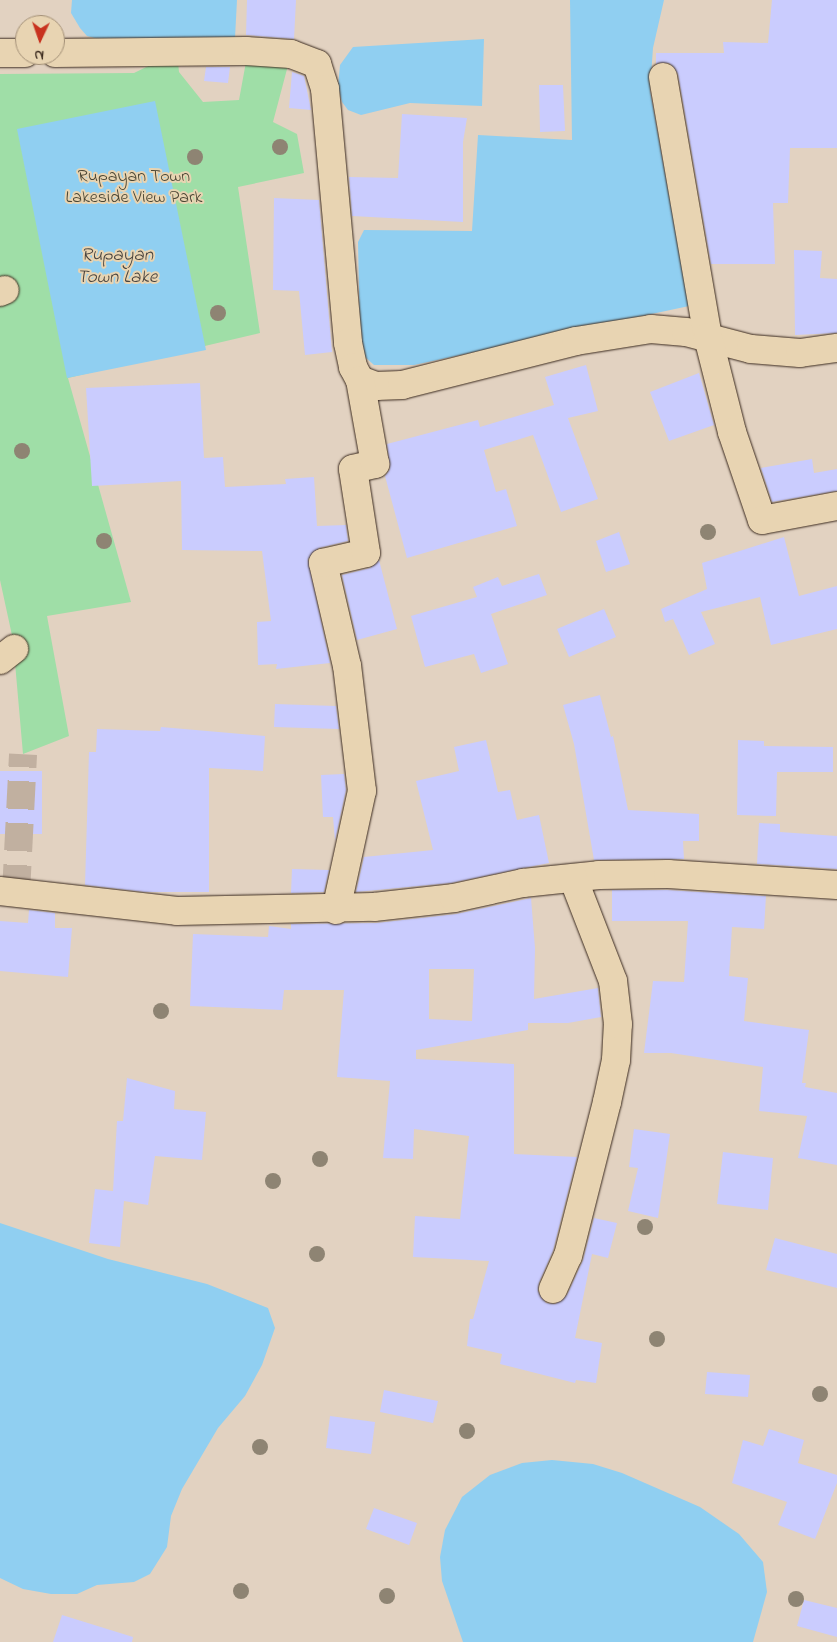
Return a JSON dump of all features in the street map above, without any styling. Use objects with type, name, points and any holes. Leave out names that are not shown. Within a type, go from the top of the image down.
[{"type":"street","points":[[65,53],[246,51],[291,54],[317,64],[325,89],[348,343],[353,367],[360,380],[375,464],[353,469],[366,553],[323,563],[347,666],[362,791],[336,910]]},
{"type":"street","points":[[0,53],[15,53]]},
{"type":"street","points":[[663,77],[708,337],[732,432],[762,520],[837,506]]},
{"type":"street","points":[[360,380],[376,386],[402,385],[576,341],[651,329],[708,337],[750,349],[800,353],[837,348]]},
{"type":"street","points":[[0,891],[178,911],[336,910],[454,898],[523,882],[573,878],[668,874],[837,885]]},
{"type":"street","points":[[553,1289],[568,1256],[596,1146],[616,1060],[618,1024],[613,981],[573,878]]},
{"type":"green space","name":"Rupayan Town Lakeside View Park","points":[[248,51],[291,54],[273,122],[297,134],[304,173],[238,187],[260,333],[68,378],[131,602],[47,616],[69,736],[23,754],[13,640],[0,580],[0,74],[134,73],[177,52],[179,72],[203,102],[239,100]]},
{"type":"water","points":[[72,0],[237,0],[235,38],[114,43],[87,36],[71,13]]},
{"type":"water","points":[[570,0],[664,0],[653,48],[650,90],[689,306],[414,365],[374,365],[365,357],[360,339],[358,242],[364,230],[472,231],[478,135],[572,140]]},
{"type":"water","points":[[484,39],[482,106],[410,103],[361,115],[348,110],[342,102],[338,87],[340,65],[353,47]]},
{"type":"water","name":"Rupayan Town Lake","points":[[155,101],[206,350],[67,378],[17,129]]},
{"type":"water","points":[[0,1223],[108,1259],[207,1284],[268,1308],[275,1328],[262,1365],[245,1396],[218,1428],[182,1489],[171,1516],[167,1547],[150,1574],[134,1582],[97,1585],[77,1594],[51,1594],[23,1589],[0,1578]]},
{"type":"water","points":[[552,1460],[593,1464],[622,1473],[700,1507],[739,1534],[763,1562],[767,1592],[753,1642],[463,1642],[442,1581],[440,1557],[445,1530],[462,1497],[490,1475],[522,1463]]},
{"type":"building","points":[[247,0],[296,0],[294,39],[246,35]]},
{"type":"building","points":[[772,0],[837,0],[837,148],[790,148],[788,203],[773,203],[775,264],[711,264],[678,74],[669,63],[656,64],[656,53],[724,53],[723,42],[768,43]]},
{"type":"building","points":[[206,67],[230,67],[228,83],[204,81]]},
{"type":"building","points":[[292,72],[304,76],[311,110],[289,108]]},
{"type":"building","points":[[539,85],[563,85],[565,131],[540,132]]},
{"type":"building","points":[[402,114],[467,118],[463,142],[463,222],[352,216],[349,177],[398,178]]},
{"type":"building","points":[[274,198],[319,200],[332,352],[305,355],[299,291],[273,290]]},
{"type":"building","points":[[794,250],[822,251],[820,278],[837,279],[837,333],[795,335]]},
{"type":"building","points":[[586,365],[598,411],[568,418],[598,499],[561,512],[533,435],[484,450],[496,492],[506,489],[517,526],[407,558],[385,476],[390,469],[387,444],[478,420],[480,427],[554,405],[545,377]]},
{"type":"building","points":[[699,373],[714,425],[669,441],[650,392]]},
{"type":"building","points":[[200,383],[204,458],[223,457],[225,487],[286,484],[285,479],[314,477],[317,526],[346,525],[348,541],[319,548],[308,559],[330,663],[276,669],[277,664],[258,665],[257,622],[271,621],[262,551],[182,550],[181,481],[92,486],[86,388]]},
{"type":"building","points":[[812,459],[814,473],[837,469],[837,491],[772,502],[761,468]]},
{"type":"building","points":[[619,532],[630,564],[606,572],[596,541]]},
{"type":"building","points":[[784,537],[799,596],[837,586],[837,629],[771,645],[760,597],[701,612],[715,644],[689,655],[673,619],[665,622],[661,609],[707,589],[702,563]]},
{"type":"building","points":[[379,560],[397,629],[357,640],[342,575],[370,568]]},
{"type":"building","points":[[539,574],[547,595],[491,614],[508,664],[481,673],[474,654],[425,667],[411,616],[477,597],[473,587],[498,577],[502,586]]},
{"type":"building","points":[[604,609],[616,637],[569,657],[557,629]]},
{"type":"building","points":[[600,695],[611,737],[613,736],[628,810],[699,814],[699,841],[683,841],[684,859],[594,860],[574,744],[563,705]]},
{"type":"building","points":[[275,704],[336,706],[339,729],[274,727]]},
{"type":"building","points":[[161,727],[265,736],[263,771],[209,768],[209,892],[144,892],[85,885],[89,752],[96,752],[97,729],[160,731]]},
{"type":"building","points":[[486,740],[498,792],[510,790],[517,820],[539,815],[549,863],[451,883],[356,892],[364,857],[433,850],[416,781],[459,771],[454,747]]},
{"type":"building","points":[[738,740],[764,741],[764,746],[833,747],[833,772],[777,772],[776,816],[737,815]]},
{"type":"building","points":[[0,771],[42,771],[42,834],[0,834]]},
{"type":"building","points":[[344,774],[346,790],[335,841],[333,817],[323,817],[321,775]]},
{"type":"building","points":[[759,823],[780,824],[780,832],[837,836],[837,869],[757,864]]},
{"type":"building","points":[[292,869],[329,870],[324,892],[291,893]]},
{"type":"building","points":[[612,890],[668,890],[766,896],[764,929],[732,927],[729,976],[748,978],[744,1021],[809,1030],[802,1083],[806,1083],[805,1087],[837,1093],[837,1165],[798,1158],[807,1116],[759,1111],[763,1067],[671,1053],[644,1053],[653,981],[684,982],[688,921],[612,921]]},
{"type":"building","points":[[531,898],[535,948],[534,999],[598,988],[601,1017],[568,1023],[528,1023],[528,1030],[416,1050],[416,1059],[514,1064],[514,1154],[577,1157],[553,1251],[539,1283],[538,1291],[546,1303],[555,1304],[567,1295],[583,1260],[594,1218],[617,1223],[608,1258],[592,1254],[575,1338],[602,1343],[596,1383],[576,1380],[575,1383],[500,1364],[502,1354],[467,1346],[470,1319],[473,1319],[489,1261],[413,1257],[415,1216],[460,1219],[469,1136],[414,1129],[413,1159],[383,1158],[390,1081],[337,1077],[344,990],[284,990],[282,1010],[190,1006],[193,934],[268,937],[269,926],[291,929],[291,924],[376,923],[456,914]],"holes":[[[429,969],[474,969],[472,1021],[429,1019]]]},
{"type":"building","points":[[29,910],[55,913],[55,928],[72,928],[68,977],[0,971],[0,921],[28,923]]},
{"type":"building","points":[[127,1078],[175,1091],[174,1109],[206,1112],[202,1160],[155,1156],[148,1205],[124,1201],[120,1247],[89,1243],[95,1189],[113,1191],[117,1121],[123,1121]]},
{"type":"building","points":[[634,1129],[670,1134],[658,1218],[628,1211],[638,1168],[629,1167]]},
{"type":"building","points":[[723,1152],[773,1158],[768,1210],[717,1204]]},
{"type":"building","points":[[775,1238],[837,1254],[837,1288],[766,1270]]},
{"type":"building","points":[[707,1372],[750,1375],[748,1397],[705,1394]]},
{"type":"building","points":[[384,1390],[438,1401],[433,1423],[380,1412]]},
{"type":"building","points":[[330,1416],[375,1422],[371,1454],[326,1448]]},
{"type":"building","points":[[769,1429],[804,1440],[798,1463],[837,1475],[837,1483],[815,1539],[778,1525],[787,1502],[732,1483],[743,1440],[763,1446]]},
{"type":"building","points":[[374,1508],[417,1523],[409,1545],[366,1529]]},
{"type":"building","points":[[804,1600],[837,1608],[837,1637],[797,1626]]},
{"type":"building","points":[[62,1615],[133,1637],[132,1642],[53,1642]]},
{"type":"tunnel","points":[[16,893],[23,754]]}]
